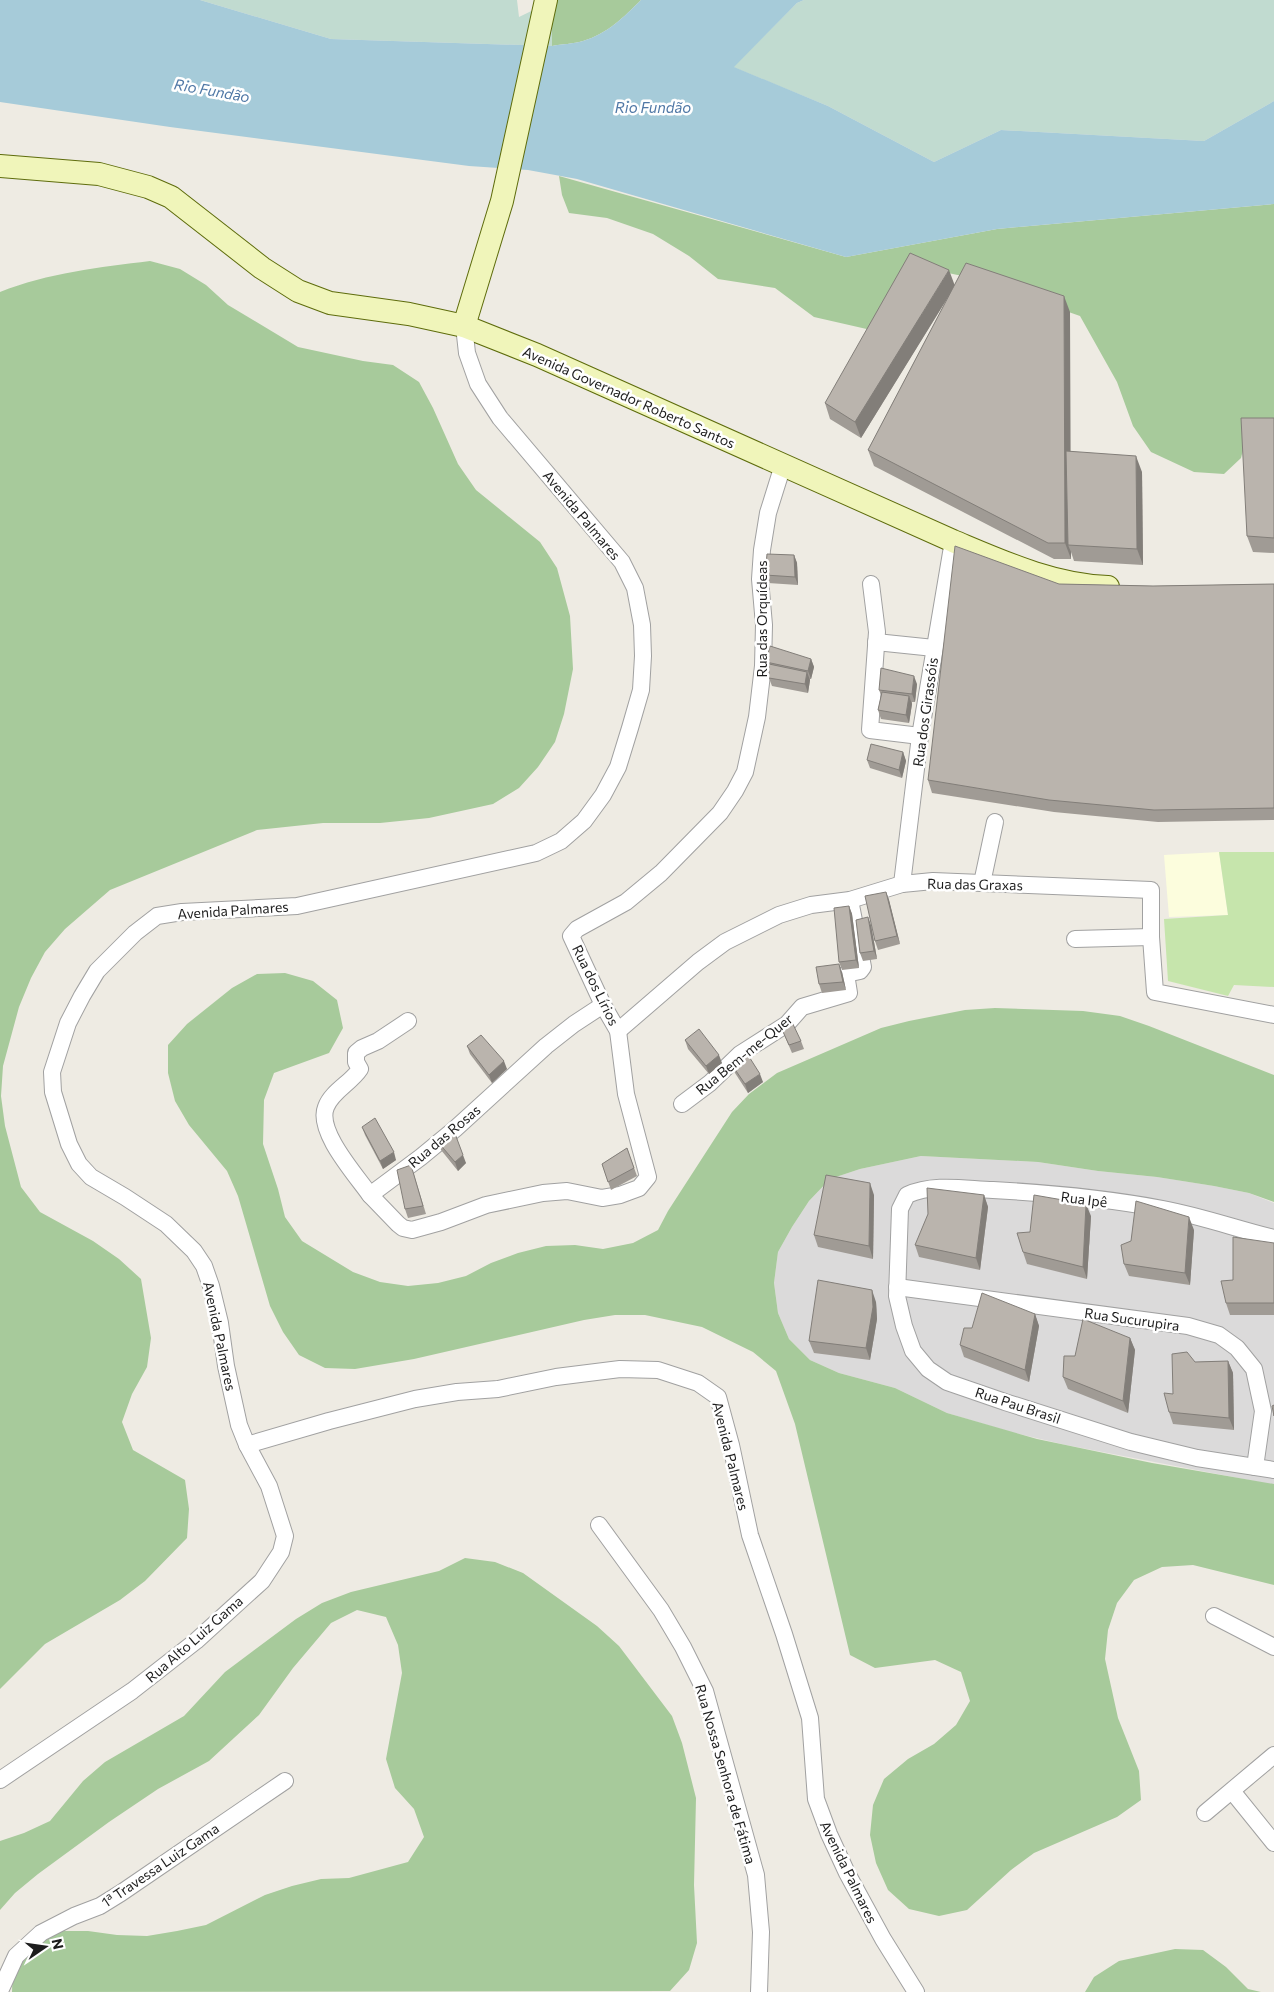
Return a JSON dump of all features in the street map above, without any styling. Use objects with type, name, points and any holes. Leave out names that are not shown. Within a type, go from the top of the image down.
[{"type":"main road","points":[[464,326],[502,201],[546,0]]},
{"type":"main road","name":"Avenida Governador Roberto Santos","points":[[0,166],[99,174],[148,187],[171,197],[262,268],[298,291],[330,303],[409,314],[464,326],[537,355],[952,541],[1016,567],[1053,580],[1088,586],[1130,588]]},
{"type":"street","name":"Avenida Palmares","points":[[464,326],[467,353],[478,384],[500,418],[622,562],[635,588],[642,625],[641,690],[618,767],[603,795],[584,821],[561,841],[536,853],[297,906],[182,912],[157,916],[135,933],[97,970],[68,1023],[52,1072],[53,1092],[69,1144],[79,1164],[91,1177],[166,1224],[194,1252],[204,1266],[220,1323],[226,1366],[239,1425],[247,1445],[415,1399],[457,1392],[498,1389],[556,1377],[620,1369],[658,1370],[698,1383],[718,1397],[731,1445],[750,1535],[810,1718],[816,1799],[828,1834],[847,1873],[883,1939],[916,1992]]},
{"type":"street","name":"Rua das Orquídeas","points":[[571,936],[577,929],[626,902],[661,873],[720,812],[735,791],[745,772],[757,716],[763,666],[764,625],[760,580],[762,550],[768,513],[782,465]]},
{"type":"street","name":"Rua dos Girassóis","points":[[902,884],[920,736],[952,541]]},
{"type":"street","points":[[871,584],[877,632],[870,730],[920,736]]},
{"type":"street","points":[[876,642],[934,648]]},
{"type":"street","points":[[982,882],[995,822]]},
{"type":"street","name":"Rua das Graxas","points":[[618,1031],[698,962],[725,942],[779,915],[811,905],[850,900],[902,884],[941,881],[1151,890],[1151,937],[1155,992],[1274,1015]]},
{"type":"street","name":"Rua Bem-me-Quer","points":[[682,1104],[710,1083],[740,1054],[787,1024],[802,1007],[849,992],[846,974],[860,971],[862,967],[850,900]]},
{"type":"street","name":"Rua dos Lírios","points":[[370,1194],[398,1224],[403,1228],[412,1230],[486,1205],[543,1194],[567,1191],[602,1198],[620,1195],[639,1188],[648,1177],[626,1094],[618,1031],[571,936]]},
{"type":"street","points":[[1076,939],[1151,937]]},
{"type":"street","name":"Rua das Rosas","points":[[370,1194],[421,1157],[455,1129],[546,1046],[574,1024],[604,1005]]},
{"type":"street","points":[[370,1194],[327,1132],[324,1119],[326,1106],[360,1069],[356,1062],[356,1053],[408,1021]]},
{"type":"street","name":"Rua Ipê","points":[[900,1210],[907,1195],[921,1189],[940,1188],[1028,1192],[1164,1209],[1274,1238]]},
{"type":"street","name":"Rua Pau Brasil","points":[[900,1210],[897,1287],[904,1326],[913,1351],[928,1369],[947,1382],[1132,1442],[1197,1458],[1274,1470]]},
{"type":"street","name":"Rua Sucurupira","points":[[897,1287],[1188,1326],[1219,1335],[1237,1348],[1254,1369],[1263,1411],[1255,1467]]},
{"type":"street","name":"Rua Alto Luiz Gama","points":[[0,1780],[50,1748],[163,1667],[196,1641],[262,1581],[281,1552],[285,1536],[269,1486],[247,1445]]},
{"type":"street","name":"Rua Nossa Senhora de Fátima","points":[[599,1525],[661,1610],[683,1647],[705,1691],[756,1875],[762,1932],[759,1992]]},
{"type":"street","points":[[1214,1616],[1274,1647]]},
{"type":"street","points":[[1205,1814],[1274,1755]]},
{"type":"street","name":"1ª Travessa Luiz Gama","points":[[0,1991],[16,1956],[41,1933],[74,1916],[100,1906],[122,1893],[285,1781]]},
{"type":"street","points":[[1232,1791],[1274,1843]]},
{"type":"shaded area","points":[[200,0],[517,0],[519,17],[552,1],[552,46],[331,39]]},
{"type":"shaded area","points":[[804,0],[1274,0],[1274,101],[1204,141],[1001,130],[934,162],[828,106],[733,67],[797,3]]},
{"type":"shaded area","points":[[1219,852],[1228,915],[1169,917],[1164,855]]},
{"type":"shaded area","points":[[921,1156],[1038,1162],[1157,1177],[1249,1193],[1274,1203],[1274,1485],[1066,1445],[1011,1432],[947,1413],[895,1388],[839,1373],[810,1360],[789,1339],[778,1313],[774,1283],[778,1252],[809,1201],[830,1179],[860,1169]]},
{"type":"green space","points":[[552,0],[641,0],[622,19],[600,34],[579,42],[552,46]]},
{"type":"green space","points":[[559,176],[846,257],[997,229],[1274,204],[1274,434],[1247,434],[1241,458],[1224,474],[1194,472],[1151,452],[1133,426],[1117,382],[1080,316],[972,278],[929,269],[871,330],[814,317],[775,288],[718,279],[689,256],[653,234],[607,218],[569,213],[562,195]]},
{"type":"green space","points":[[150,261],[180,269],[206,285],[228,305],[298,347],[363,361],[393,365],[419,382],[458,464],[476,490],[540,542],[557,568],[570,616],[573,669],[564,714],[555,742],[538,767],[519,788],[493,804],[429,818],[380,823],[323,823],[257,830],[110,890],[65,929],[45,952],[31,978],[19,1007],[3,1066],[1,1096],[5,1126],[21,1187],[40,1212],[93,1241],[119,1259],[141,1279],[151,1338],[147,1367],[132,1394],[122,1422],[133,1450],[185,1480],[189,1509],[187,1538],[145,1581],[120,1600],[45,1644],[0,1689],[0,292],[55,275]]},
{"type":"green space","points":[[1219,852],[1274,852],[1274,987],[1234,985],[1228,996],[1168,981],[1164,919],[1228,915]]},
{"type":"green space","points":[[285,973],[313,981],[337,1000],[343,1028],[329,1053],[274,1073],[264,1100],[263,1144],[285,1217],[302,1241],[353,1272],[380,1282],[408,1286],[438,1283],[466,1276],[491,1263],[518,1253],[546,1246],[575,1245],[603,1249],[633,1243],[658,1230],[668,1211],[732,1112],[749,1094],[777,1073],[881,1028],[909,1021],[965,1010],[995,1008],[1083,1011],[1120,1016],[1274,1075],[1274,1202],[1249,1193],[1157,1177],[1038,1162],[921,1156],[860,1169],[830,1179],[809,1201],[778,1252],[774,1283],[778,1313],[789,1339],[810,1360],[839,1373],[895,1388],[947,1413],[1037,1439],[1152,1463],[1274,1484],[1274,1585],[1193,1565],[1162,1567],[1134,1580],[1117,1603],[1108,1630],[1105,1659],[1118,1718],[1139,1771],[1141,1800],[1117,1817],[1034,1853],[1011,1870],[967,1910],[939,1916],[909,1909],[888,1890],[876,1863],[870,1835],[873,1805],[884,1779],[908,1759],[934,1744],[956,1725],[970,1701],[961,1672],[935,1660],[875,1668],[850,1655],[795,1424],[776,1371],[753,1352],[702,1327],[645,1315],[615,1315],[584,1320],[414,1359],[355,1369],[325,1368],[299,1355],[283,1332],[270,1306],[238,1196],[227,1171],[189,1125],[175,1101],[168,1073],[168,1045],[187,1024],[232,988],[257,974]]},
{"type":"green space","points":[[465,1558],[495,1562],[523,1573],[597,1626],[619,1646],[672,1716],[682,1743],[696,1798],[694,1885],[697,1943],[689,1970],[670,1991],[12,1992],[13,1963],[58,1931],[88,1931],[117,1935],[147,1936],[177,1931],[206,1925],[265,1895],[292,1886],[321,1879],[349,1878],[408,1862],[424,1837],[414,1809],[395,1788],[386,1759],[402,1673],[398,1645],[386,1617],[357,1610],[331,1623],[293,1668],[259,1715],[209,1761],[158,1789],[109,1822],[38,1874],[15,1893],[0,1910],[0,1841],[50,1821],[83,1781],[105,1762],[184,1716],[225,1672],[296,1619],[322,1603],[351,1592],[439,1571]]},
{"type":"green space","points":[[1175,1949],[1203,1950],[1226,1967],[1248,1989],[1261,1992],[1085,1992],[1094,1977],[1119,1961]]},
{"type":"water","name":"Rio Fundão","points":[[0,0],[200,0],[331,39],[552,46],[579,42],[600,34],[622,19],[641,0],[804,0],[797,3],[734,67],[828,106],[934,162],[1001,130],[1204,141],[1274,101],[1274,204],[997,229],[846,257],[577,179],[528,170],[469,166],[170,127],[0,102]]},
{"type":"building","points":[[910,253],[949,270],[855,422],[825,403]]},
{"type":"building","points":[[966,263],[1064,296],[1065,543],[1048,543],[868,450]]},
{"type":"building","points":[[1241,418],[1274,418],[1274,538],[1247,536]]},
{"type":"building","points":[[1066,451],[1136,456],[1137,549],[1068,545]]},
{"type":"building","points":[[955,546],[1059,584],[1153,586],[1274,584],[1274,808],[1154,810],[1049,800],[928,780]]},
{"type":"building","points":[[767,554],[794,555],[795,577],[765,575]]},
{"type":"building","points":[[770,646],[811,659],[808,671],[766,662]]},
{"type":"building","points":[[769,664],[807,672],[805,684],[769,678]]},
{"type":"building","points":[[881,668],[914,676],[912,694],[879,690]]},
{"type":"building","points":[[882,692],[909,696],[906,715],[878,710]]},
{"type":"building","points":[[871,744],[903,752],[899,770],[867,760]]},
{"type":"building","points":[[886,892],[897,936],[875,941],[865,896]]},
{"type":"building","points":[[849,906],[856,960],[839,962],[834,908]]},
{"type":"building","points":[[868,917],[874,951],[860,953],[856,920]]},
{"type":"building","points":[[839,964],[843,982],[819,984],[816,967]]},
{"type":"building","points":[[791,1020],[801,1041],[789,1045],[780,1025]]},
{"type":"building","points":[[699,1029],[719,1055],[706,1066],[685,1040]]},
{"type":"building","points":[[481,1035],[504,1061],[489,1075],[467,1046]]},
{"type":"building","points":[[748,1055],[760,1074],[745,1084],[732,1065]]},
{"type":"building","points":[[375,1118],[394,1152],[380,1161],[362,1127]]},
{"type":"building","points":[[454,1131],[463,1155],[455,1162],[438,1142]]},
{"type":"building","points":[[627,1148],[634,1168],[608,1182],[602,1164]]},
{"type":"building","points":[[411,1165],[423,1206],[405,1209],[397,1170]]},
{"type":"building","points":[[826,1175],[870,1183],[869,1246],[814,1235]]},
{"type":"building","points":[[927,1188],[984,1195],[976,1258],[915,1245],[928,1214]]},
{"type":"building","points":[[1034,1195],[1086,1204],[1083,1267],[1023,1252],[1017,1233],[1030,1232]]},
{"type":"building","points":[[1136,1201],[1189,1217],[1185,1273],[1124,1264],[1121,1245],[1131,1241]]},
{"type":"building","points":[[1233,1237],[1274,1243],[1274,1303],[1226,1303],[1221,1281],[1233,1280]]},
{"type":"building","points":[[818,1280],[872,1290],[873,1307],[866,1348],[809,1341]]},
{"type":"building","points":[[982,1293],[1035,1314],[1025,1370],[960,1345],[964,1328],[972,1328]]},
{"type":"building","points":[[1083,1319],[1130,1338],[1123,1401],[1063,1377],[1064,1356],[1075,1356]]},
{"type":"building","points":[[1187,1352],[1195,1362],[1228,1361],[1229,1418],[1169,1412],[1164,1393],[1173,1394],[1172,1354]]}]
